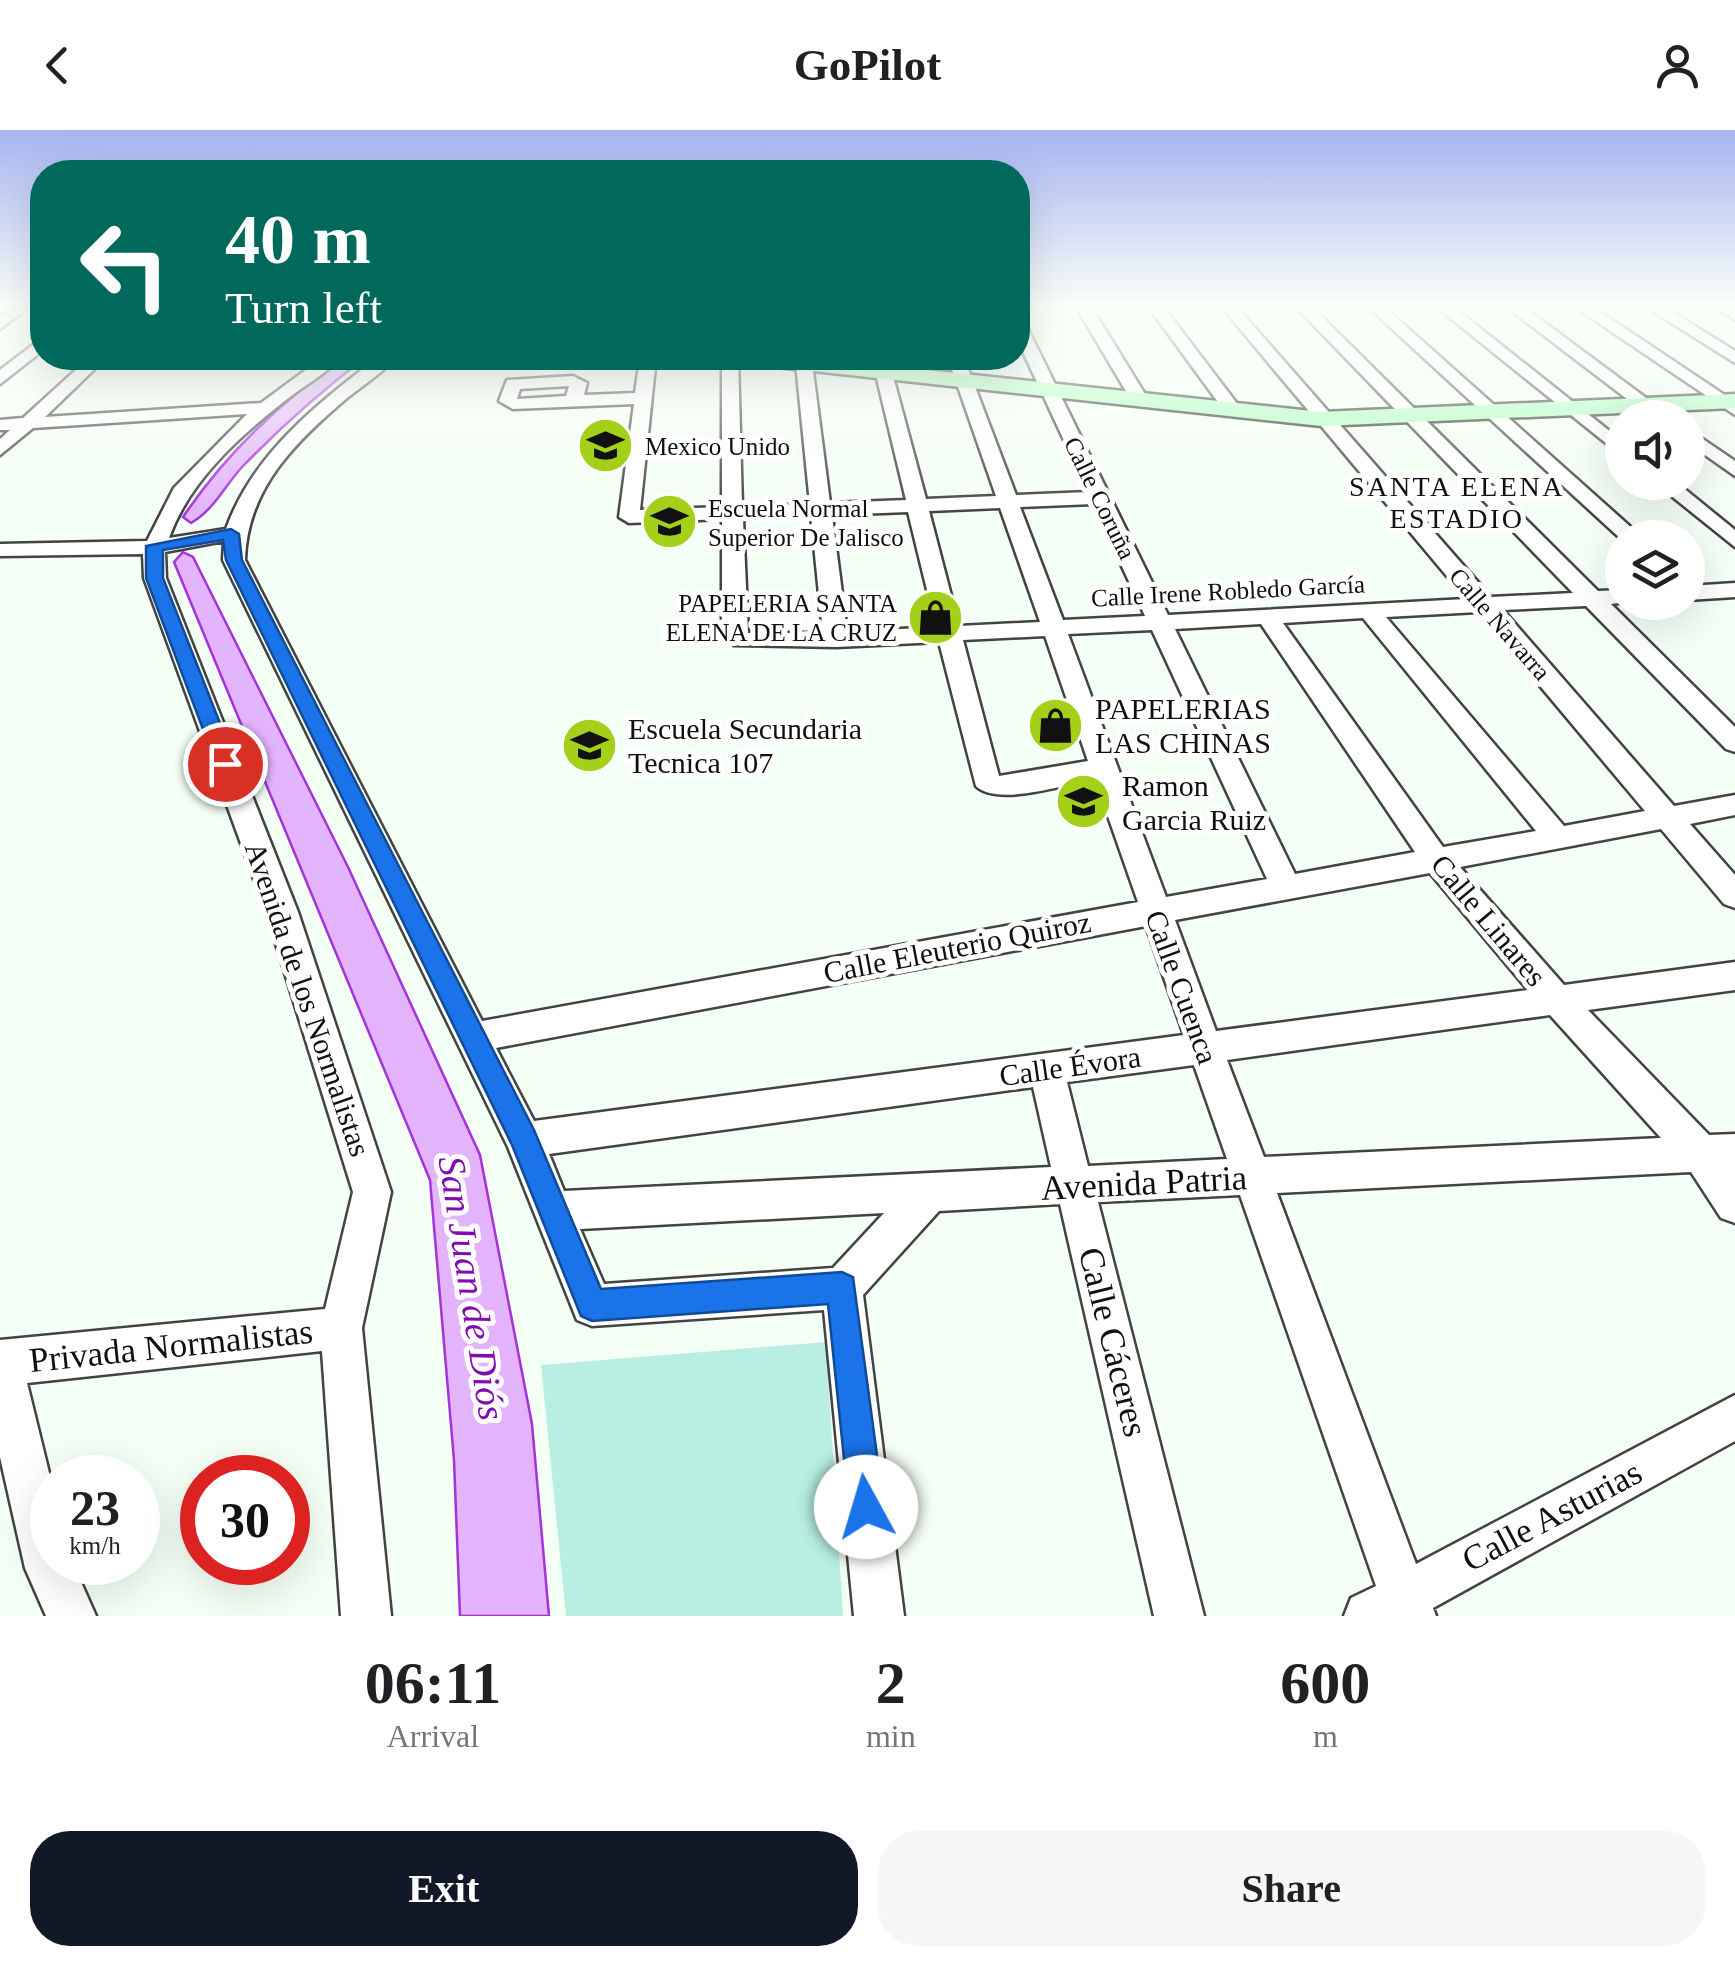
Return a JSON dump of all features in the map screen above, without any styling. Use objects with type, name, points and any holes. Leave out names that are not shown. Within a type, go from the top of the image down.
[{"type":"street","points":[[0,448],[80,374]]},
{"type":"street","points":[[154,546],[175,506],[261,408],[309,374]]},
{"type":"street","points":[[366,374],[313,416],[254,488],[231,534],[234,560],[524,1140],[592,1305],[842,1288],[928,1194]]},
{"type":"street","points":[[646,374],[629,517],[1100,498]]},
{"type":"street","points":[[730,374],[730,515]]},
{"type":"street","points":[[804,374],[836,640]]},
{"type":"street","points":[[884,374],[946,634],[986,779],[992,785],[1102,768]]},
{"type":"street","name":"Calle Cuenca","points":[[962,374],[1251,1177],[1394,1609]]},
{"type":"street","points":[[984,374],[1046,388],[1321,418],[1605,409]]},
{"type":"street","name":"Calle Coruña","points":[[1040,374],[1286,887]]},
{"type":"street","points":[[1125,374],[1139,398]]},
{"type":"street","points":[[1206,374],[1232,409]]},
{"type":"street","name":"Calle Navarra","points":[[1285,374],[1735,896]]},
{"type":"street","points":[[1370,374],[1735,743]]},
{"type":"street","points":[[1450,374],[1613,520]]},
{"type":"street","points":[[1528,374],[1605,436]]},
{"type":"street","points":[[1605,374],[1640,400]]},
{"type":"street","points":[[1685,374],[1731,404]]},
{"type":"street","points":[[574,401],[642,398]]},
{"type":"street","points":[[1705,406],[1731,404]]},
{"type":"street","points":[[0,426],[261,408]]},
{"type":"street","points":[[1705,448],[1735,470]]},
{"type":"street","points":[[1685,500],[1735,540]]},
{"type":"street","name":"Calle Irene Robledo García","points":[[730,515],[734,632],[754,642],[1605,598]]},
{"type":"street","points":[[0,550],[154,546],[231,534]]},
{"type":"street","name":"Avenida de los Normalistas","points":[[154,546],[154,578],[282,912],[372,1192],[342,1328]]},
{"type":"street","points":[[1705,591],[1735,590]]},
{"type":"street","points":[[1369,611],[1558,838]]},
{"type":"street","name":"Calle Linares","points":[[1267,616],[1437,861],[1557,1000],[1718,1153],[1735,1204]]},
{"type":"street","name":"Calle Eleuterio Quiroz","points":[[474,1038],[1735,805]]},
{"type":"street","name":"Calle Évora","points":[[524,1140],[1735,976]]},
{"type":"street","name":"Calle Cáceres","points":[[1046,1069],[1179,1616]]},
{"type":"street","name":"Avenida Patria","points":[[553,1211],[1718,1153]]},
{"type":"street","points":[[842,1288],[878,1616]]},
{"type":"street","points":[[342,1328],[366,1616]]},
{"type":"street","name":"Privada Normalistas","points":[[0,1362],[342,1328]]},
{"type":"street","points":[[0,1362],[49,1568],[72,1616]]},
{"type":"street","name":"Calle Asturias","points":[[1394,1609],[1735,1418]]},
{"type":"shaded area","points":[[826,1342],[843,1616],[566,1616],[541,1365]]},
{"type":"water","points":[[322,374],[344,374],[272,437],[199,518],[191,523],[183,517],[256,430]]},
{"type":"water","name":"San Juan de Diós","points":[[183,552],[193,557],[348,867],[480,1155],[532,1424],[549,1616],[460,1616],[454,1460],[430,1180],[174,562]]},
{"type":"place","name":"Mexico Unido","points":[[606,446]]},
{"type":"place","name":"Escuela Normal Superior De Jalisco","points":[[669,522]]},
{"type":"place","name":"PAPELERIA SANTA ELENA DE LA CRUZ","points":[[936,617]]},
{"type":"place","name":"PAPELERIAS LAS CHINAS","points":[[1056,725]]},
{"type":"place","name":"Escuela Secundaria Tecnica 107","points":[[589,745]]},
{"type":"place","name":"Ramon Garcia Ruiz","points":[[1083,802]]},
{"type":"district","name":"SANTA ELENA ESTADIO","points":[[1457,502]]},
{"type":"route","points":[[225,764],[154,578],[154,546],[231,534],[234,560],[524,1140],[592,1305],[842,1288],[866,1507]]}]
